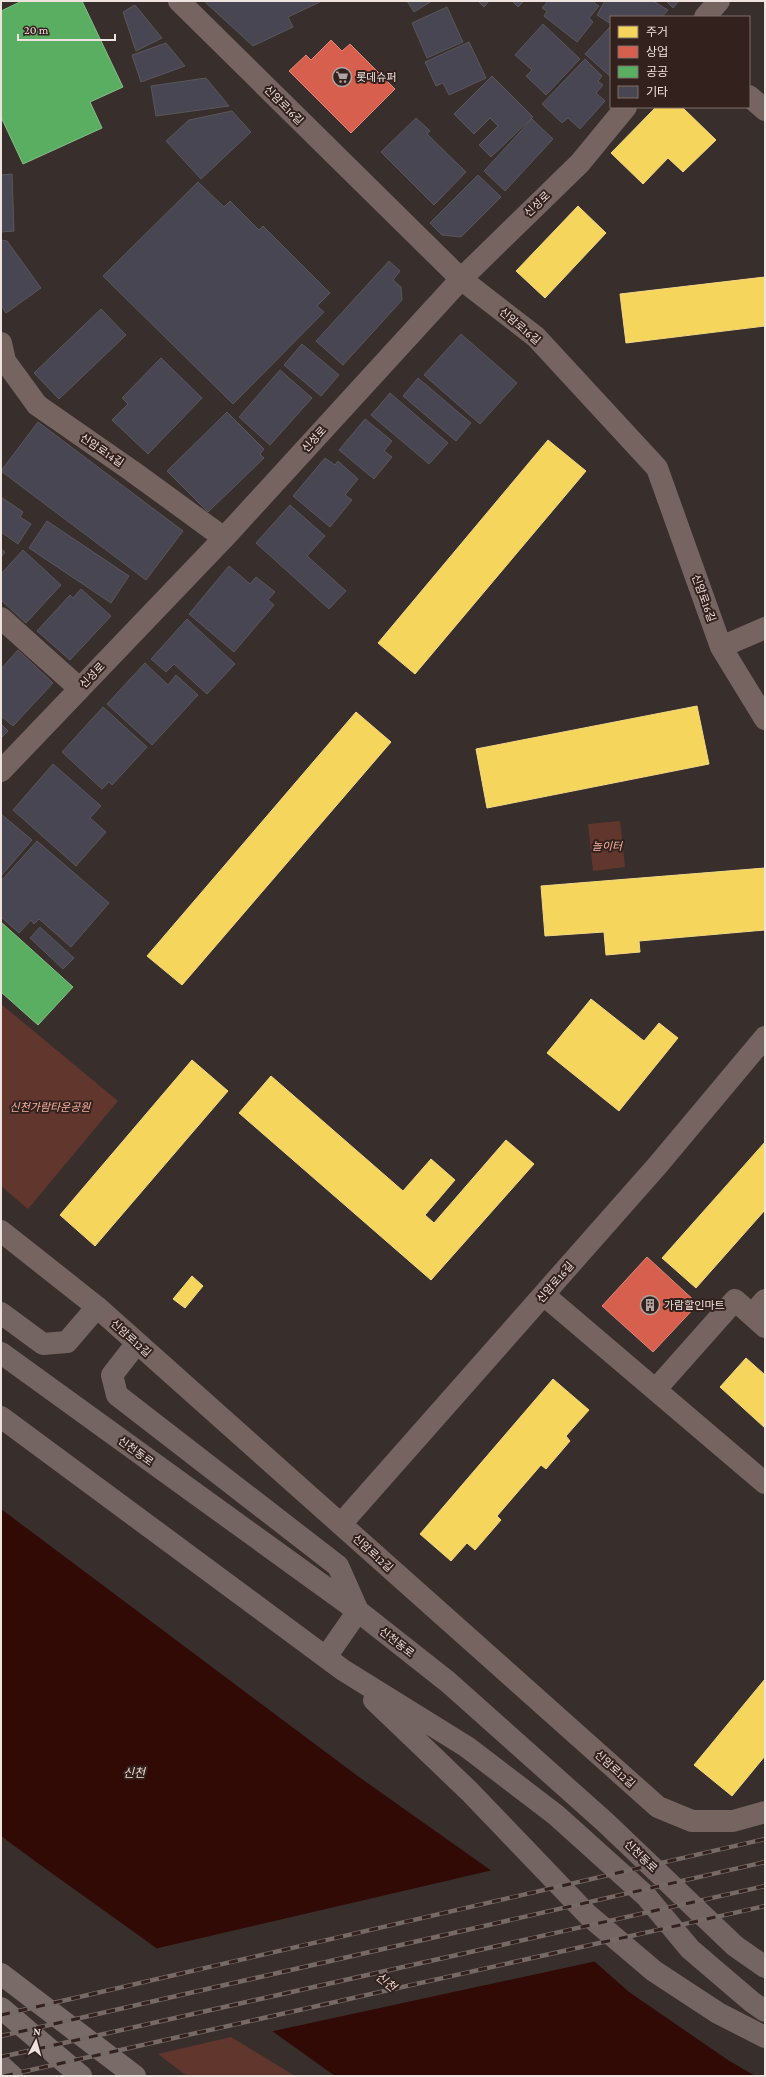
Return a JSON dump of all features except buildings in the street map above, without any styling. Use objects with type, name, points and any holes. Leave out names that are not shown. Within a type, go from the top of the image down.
[{"type":"highway","points":[[2,1975],[135,2076]]},
{"type":"highway","points":[[1,2008],[81,2076]]},
{"type":"highway","points":[[1,2066],[12,2076]]},
{"type":"main road","points":[[1,1313],[43,1344],[67,1342],[97,1308]]},
{"type":"main road","points":[[137,1343],[112,1375],[117,1395],[338,1566],[358,1611],[334,1663]]},
{"type":"main road","name":"신천동로","points":[[1,1352],[83,1414],[358,1611],[448,1682],[605,1822],[735,1946],[765,1967]]},
{"type":"main road","points":[[1,1417],[334,1663],[467,1747],[556,1815],[646,1896],[690,1949],[752,2002],[765,2011]]},
{"type":"main road","points":[[334,1663],[469,1791],[588,1915],[654,1971],[718,2013],[765,2037]]},
{"type":"street","name":"신암로16길","points":[[179,1],[461,279],[536,337],[657,468],[721,647],[765,719]]},
{"type":"street","points":[[706,16],[719,1]]},
{"type":"street","points":[[750,97],[765,110]]},
{"type":"street","name":"신성로","points":[[1,771],[224,538],[461,279],[580,163],[625,108]]},
{"type":"street","name":"신암로14길","points":[[1,343],[5,361],[37,405],[132,471],[224,538]]},
{"type":"street","points":[[1,618],[79,688]]},
{"type":"street","points":[[721,647],[765,628]]},
{"type":"street","name":"신암로16길","points":[[341,1524],[657,1166],[765,1037]]},
{"type":"street","name":"신암로12길","points":[[1,1231],[97,1308],[137,1343],[658,1807],[692,1821],[732,1821],[765,1812]]},
{"type":"street","points":[[544,1295],[765,1483]]},
{"type":"street","points":[[656,1389],[735,1300],[761,1314]]},
{"type":"green space","name":"놀이터","points":[[620,821],[625,867],[593,871],[588,824]]},
{"type":"green space","name":"신천가람타운공원","points":[[1,1004],[118,1101],[28,1209],[1,1186]]},
{"type":"green space","points":[[231,2037],[295,2076],[187,2076],[158,2054]]},
{"type":"water","name":"신천","points":[[1,1509],[359,1777],[496,1874],[629,1992],[728,2060],[755,2076],[335,2076],[1,1836]]},
{"type":"pier","points":[[493,1870],[597,1961],[269,2032],[154,1949]]},
{"type":"railway","points":[[1,2015],[765,1839]]},
{"type":"railway","points":[[1,2036],[765,1862]]},
{"type":"railway","points":[[1,2057],[765,1886]]},
{"type":"railway","points":[[4,2076],[765,1906]]},
{"type":"place","name":"롯데슈퍼","points":[[342,77]]},
{"type":"place","name":"가람할인마트","points":[[650,1305]]}]
